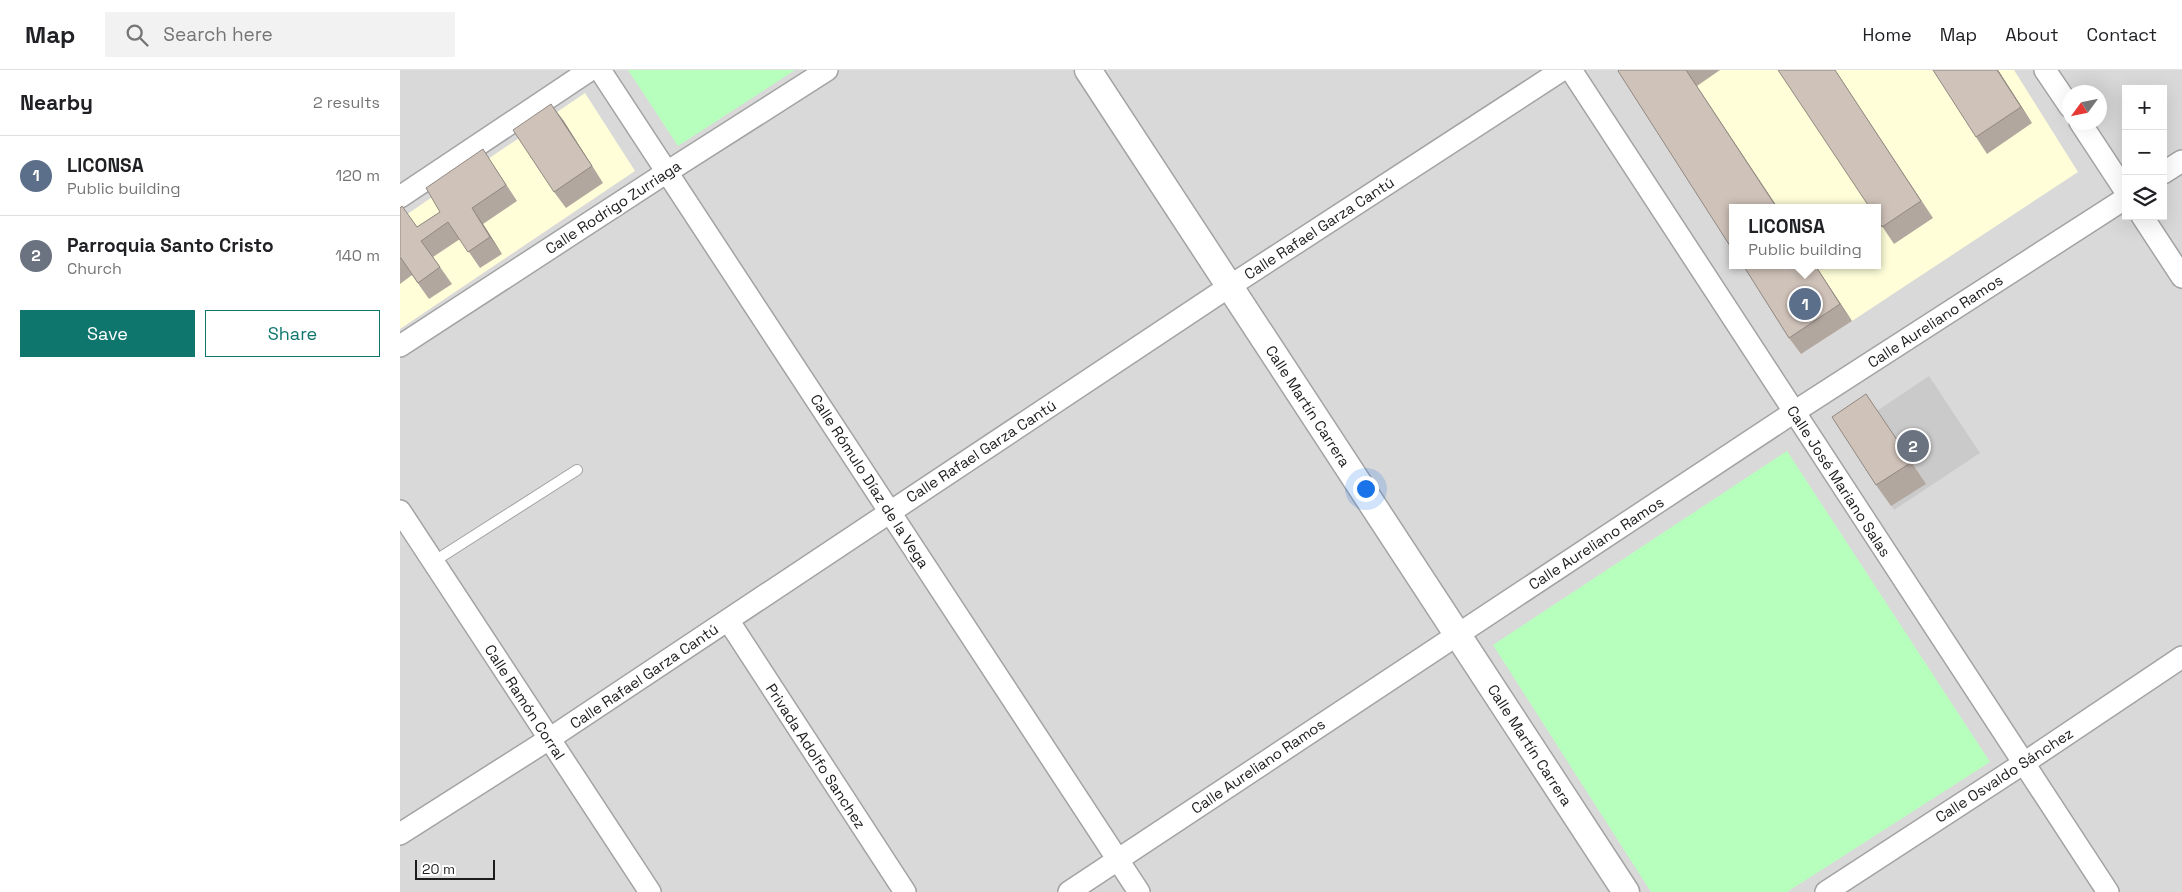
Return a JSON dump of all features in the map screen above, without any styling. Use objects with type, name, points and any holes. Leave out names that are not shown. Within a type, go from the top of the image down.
[{"type":"street","points":[[400,197],[590,70]]},
{"type":"street","name":"Calle Rómulo Díaz de la Vega","points":[[600,70],[1139,892]]},
{"type":"street","name":"Calle Rodrigo Zurriaga","points":[[400,346],[827,70]]},
{"type":"street","name":"Calle Martín Carrera","points":[[1088,70],[1626,892]]},
{"type":"street","name":"Calle Rafael Garza Cantú","points":[[400,834],[549,739],[1230,286],[1562,70]]},
{"type":"street","name":"Calle José Mariano Salas","points":[[1571,70],[2108,892]]},
{"type":"street","points":[[2045,70],[2062,95]]},
{"type":"street","points":[[2085,130],[2122,186]]},
{"type":"street","points":[[2167,171],[2182,161]]},
{"type":"street","name":"Calle Aureliano Ramos","points":[[1070,892],[1794,412],[2122,201]]},
{"type":"street","points":[[2145,220],[2182,277]]},
{"type":"street","name":"Calle Ramón Corral","points":[[400,512],[650,892]]},
{"type":"street","name":"Privada Adolfo Sanchez","points":[[728,620],[905,892]]},
{"type":"street","name":"Calle Osvaldo Sánchez","points":[[1826,892],[2182,657]]},
{"type":"lane","points":[[433,562],[577,470]]},
{"type":"shaded area","points":[[400,70],[2182,70],[2182,892],[400,892]]},
{"type":"shaded area","points":[[1630,70],[2014,70],[2078,172],[1852,321],[1817,269],[1881,269],[1881,204],[1729,204]]},
{"type":"shaded area","points":[[585,93],[635,171],[400,329],[400,219]]},
{"type":"shaded area","points":[[1929,376],[1980,453],[1894,510],[1844,433]]},
{"type":"green space","points":[[628,70],[795,70],[678,146]]},
{"type":"green space","points":[[1787,451],[1990,762],[1787,892],[1651,892],[1493,645]]},
{"type":"building","points":[[1686,70],[1774,204],[1729,204],[1729,244],[1618,71]]},
{"type":"building","points":[[1778,70],[1835,70],[1921,201],[1882,227],[1881,204],[1867,204]]},
{"type":"building","points":[[1933,70],[1997,70],[2021,107],[1976,137]]},
{"type":"building","points":[[551,104],[592,166],[554,192],[513,130]]},
{"type":"building","points":[[483,149],[506,185],[472,208],[490,237],[468,252],[448,222],[421,241],[440,267],[418,283],[400,259],[400,208],[402,206],[417,227],[440,212],[426,188]]},
{"type":"building","points":[[1746,269],[1818,269],[1840,304],[1789,338]]},
{"type":"building","points":[[1866,394],[1912,462],[1876,485],[1832,417]]},
{"type":"place","name":"LICONSA","points":[[1805,304]]},
{"type":"place","name":"Parroquia Santo Cristo","points":[[1913,446]]}]
